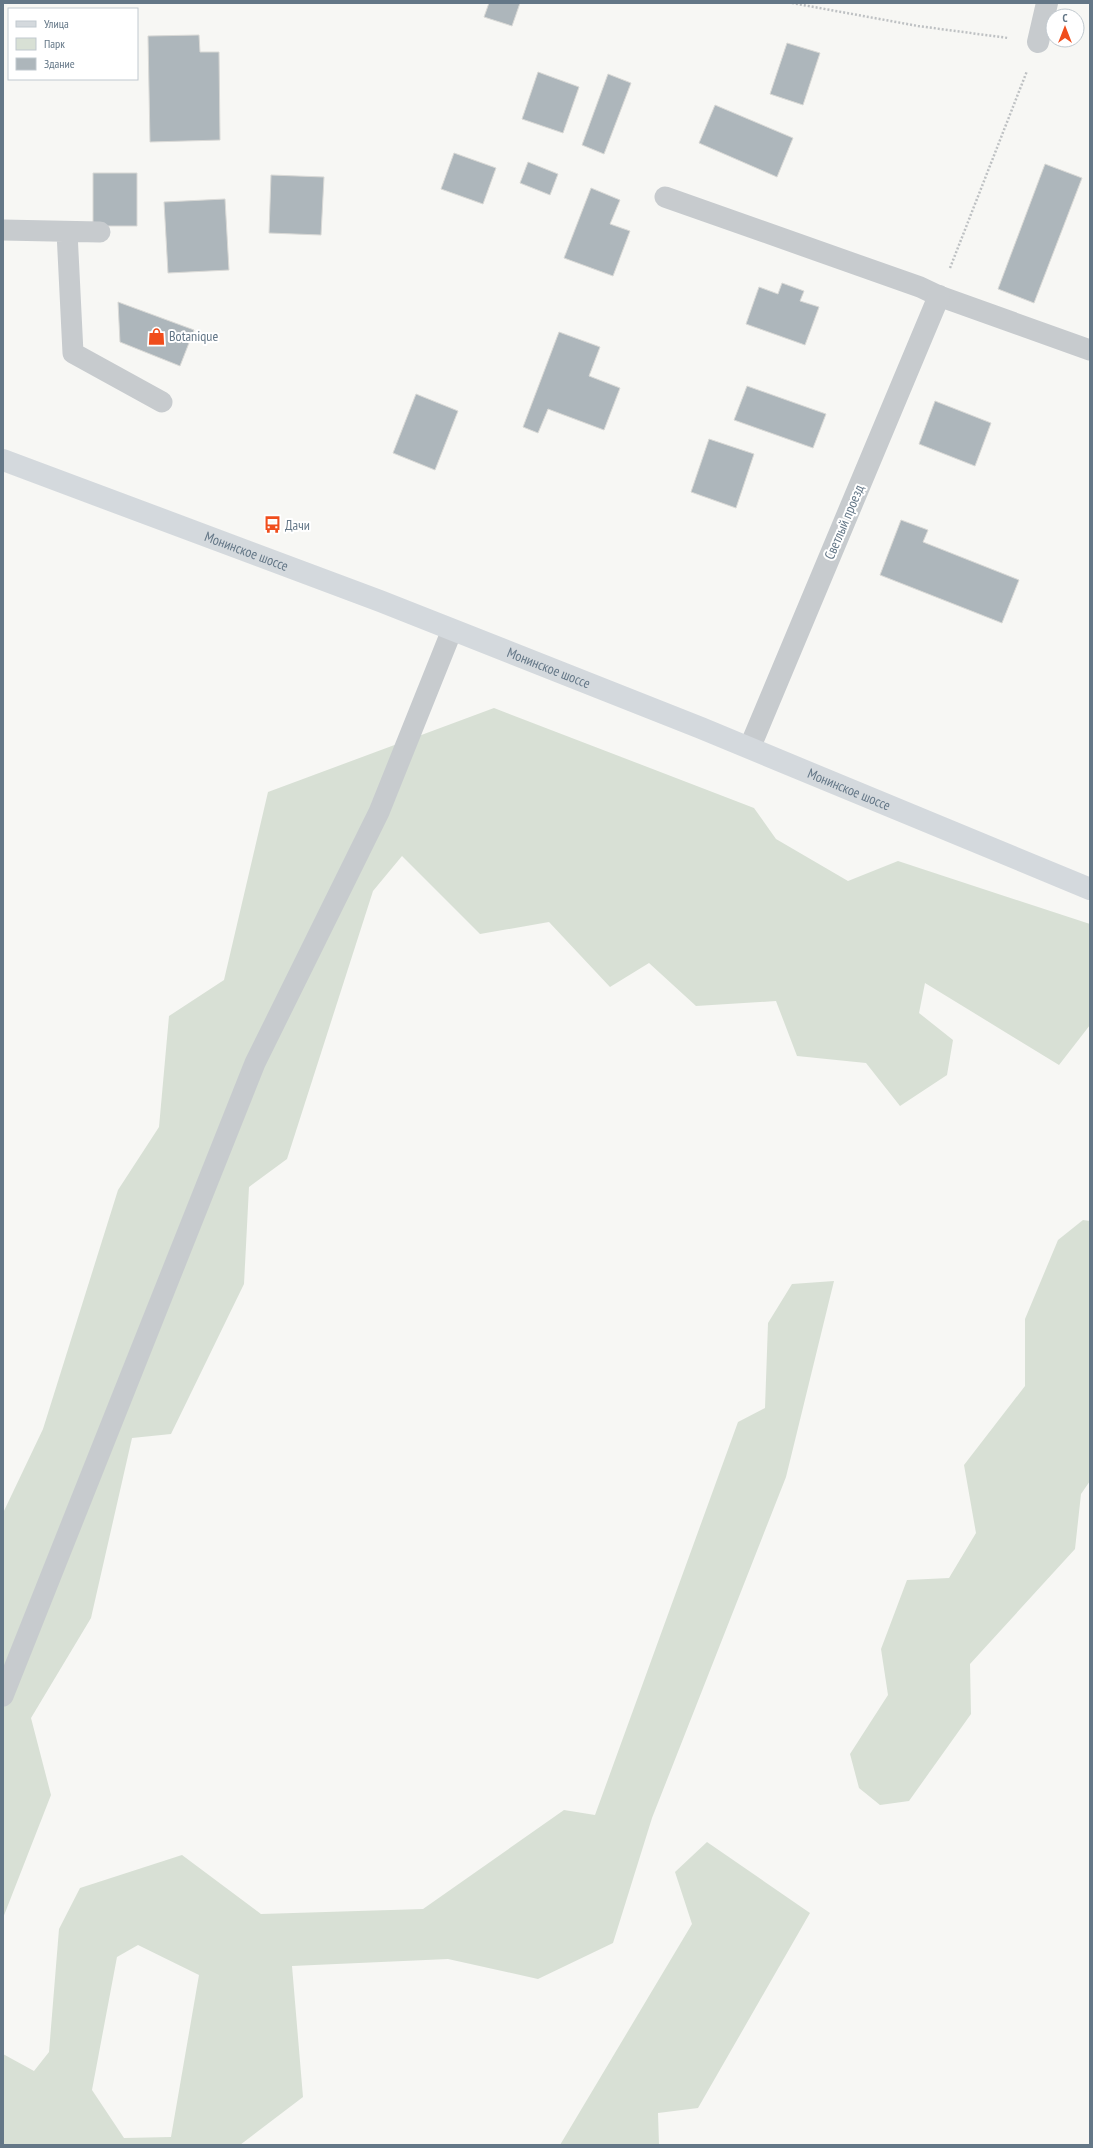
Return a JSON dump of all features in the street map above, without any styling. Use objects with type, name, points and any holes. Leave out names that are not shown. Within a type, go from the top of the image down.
[{"type":"main road","name":"Монинское шоссе","points":[[3,460],[380,601],[750,748],[1090,890]]},
{"type":"street","points":[[1038,42],[1047,3]]},
{"type":"street","name":"Светлый проезд","points":[[750,748],[939,296]]},
{"type":"lane","points":[[665,197],[920,287],[939,296],[1090,350]]},
{"type":"lane","points":[[3,230],[100,232]]},
{"type":"lane","points":[[67,232],[73,353],[162,402]]},
{"type":"lane","points":[[3,1696],[255,1063],[379,812],[452,630]]},
{"type":"path","points":[[792,3],[918,26],[1038,42],[939,296]]},
{"type":"green space","points":[[494,708],[754,808],[776,839],[848,881],[898,861],[1090,924],[1090,1025],[1059,1065],[925,983],[919,1013],[953,1040],[947,1075],[900,1106],[866,1063],[797,1056],[776,1001],[696,1006],[649,963],[610,987],[549,922],[480,934],[402,856],[373,891],[287,1159],[249,1187],[244,1284],[171,1434],[132,1438],[91,1618],[31,1718],[51,1795],[3,1918],[3,1513],[43,1429],[118,1190],[159,1127],[169,1016],[224,980],[268,792]]},
{"type":"green space","points":[[1083,1220],[1090,1221],[1090,1481],[1081,1494],[1075,1549],[970,1664],[971,1714],[909,1801],[880,1805],[859,1788],[850,1754],[888,1695],[881,1649],[907,1580],[949,1578],[976,1533],[964,1465],[1025,1386],[1025,1319],[1058,1240]]},
{"type":"green space","points":[[834,1281],[786,1477],[652,1818],[613,1943],[538,1979],[448,1959],[292,1966],[303,2097],[240,2145],[3,2145],[3,2054],[34,2071],[49,2052],[59,1929],[80,1888],[182,1855],[261,1914],[423,1909],[564,1810],[595,1815],[738,1422],[765,1408],[768,1323],[792,1284]],"holes":[[[138,1945],[199,1975],[171,2137],[124,2138],[92,2090],[117,1957]]]},
{"type":"green space","points":[[707,1842],[810,1913],[698,2108],[658,2113],[659,2145],[560,2145],[692,1924],[675,1872]]},
{"type":"building","points":[[489,3],[520,3],[512,26],[484,17]]},
{"type":"building","points":[[199,35],[200,52],[219,52],[220,140],[150,142],[148,36]]},
{"type":"building","points":[[787,43],[820,53],[803,105],[770,94]]},
{"type":"building","points":[[538,72],[579,87],[563,133],[522,119]]},
{"type":"building","points":[[608,74],[631,83],[604,154],[582,145]]},
{"type":"building","points":[[715,105],[793,138],[777,177],[699,143]]},
{"type":"building","points":[[454,153],[496,168],[483,204],[441,189]]},
{"type":"building","points":[[528,162],[558,174],[550,195],[520,183]]},
{"type":"building","points":[[1045,164],[1082,178],[1034,303],[998,289]]},
{"type":"building","points":[[93,173],[137,173],[137,226],[93,226]]},
{"type":"building","points":[[271,175],[324,177],[321,235],[269,233]]},
{"type":"building","points":[[591,188],[620,200],[610,224],[630,231],[613,276],[564,258]]},
{"type":"building","points":[[225,199],[229,270],[168,273],[164,202]]},
{"type":"building","points":[[782,283],[804,291],[800,301],[819,307],[805,345],[746,324],[759,287],[778,294]]},
{"type":"building","name":"Botanique","points":[[118,302],[194,330],[180,366],[120,342]]},
{"type":"building","points":[[559,332],[600,347],[589,376],[620,388],[604,430],[548,409],[538,433],[523,427]]},
{"type":"building","points":[[747,386],[826,414],[813,448],[734,420]]},
{"type":"building","points":[[416,394],[458,411],[435,470],[393,453]]},
{"type":"building","points":[[935,401],[991,423],[975,466],[919,444]]},
{"type":"building","points":[[709,439],[754,454],[736,508],[691,492]]},
{"type":"building","points":[[901,520],[928,530],[923,542],[1019,580],[1002,623],[880,575]]},
{"type":"place","name":"Botanique","points":[[156,336]]},
{"type":"place","name":"Дачи","points":[[272,525]]}]
